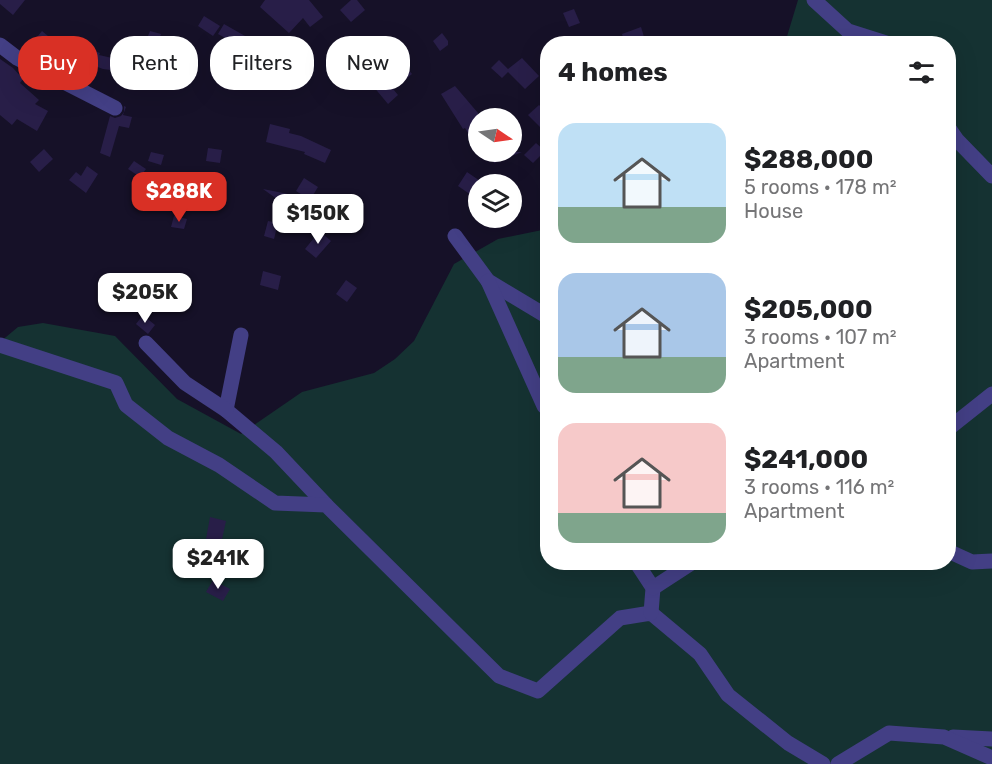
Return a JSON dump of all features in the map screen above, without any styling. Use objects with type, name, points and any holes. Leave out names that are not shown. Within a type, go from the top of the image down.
[{"type":"street","points":[[814,0],[848,31],[864,36]]},
{"type":"street","points":[[0,45],[16,58],[115,108]]},
{"type":"street","points":[[956,139],[992,176]]},
{"type":"street","points":[[455,236],[488,281],[540,397]]},
{"type":"street","points":[[488,281],[540,312]]},
{"type":"street","points":[[226,410],[241,335]]},
{"type":"street","points":[[146,343],[185,383],[226,410],[276,452],[326,505],[499,676],[538,691],[620,618],[651,613],[700,654],[728,695],[788,743],[823,764]]},
{"type":"street","points":[[0,345],[116,383],[126,405],[168,438],[219,465],[275,503],[326,505]]},
{"type":"street","points":[[956,423],[992,394]]},
{"type":"street","points":[[956,555],[972,562],[992,561]]},
{"type":"street","points":[[641,570],[653,588],[651,613]]},
{"type":"street","points":[[653,588],[681,570]]},
{"type":"street","points":[[838,764],[889,734],[992,738]]},
{"type":"street","points":[[944,737],[992,758]]},
{"type":"green space","points":[[798,0],[992,0],[992,764],[0,764],[0,342],[18,327],[43,323],[115,336],[177,399],[241,434],[302,392],[374,373],[395,359],[414,341],[454,264],[498,239],[540,230],[540,570],[956,570],[956,36],[787,36]]},
{"type":"building","points":[[0,0],[25,0],[13,15],[0,4]]},
{"type":"building","points":[[265,0],[309,0],[323,17],[310,27],[303,18],[289,33],[260,7]]},
{"type":"building","points":[[351,0],[357,0],[365,10],[351,22],[340,10]]},
{"type":"building","points":[[574,9],[580,23],[569,27],[563,13]]},
{"type":"building","points":[[204,16],[220,26],[213,36],[198,26]]},
{"type":"building","points":[[224,24],[245,36],[222,36],[218,34]]},
{"type":"building","points":[[641,27],[644,36],[623,36],[622,34]]},
{"type":"building","points":[[42,31],[48,36],[38,36]]},
{"type":"building","points":[[150,31],[161,34],[160,36],[148,36]]},
{"type":"building","points":[[442,33],[448,45],[440,51],[433,41]]},
{"type":"building","points":[[98,52],[99,55],[110,58],[110,70],[98,67]]},
{"type":"building","points":[[522,58],[539,76],[525,89],[508,72],[502,78],[491,68],[499,60],[508,69]]},
{"type":"building","points":[[0,59],[18,74],[18,90],[28,90],[39,100],[35,104],[48,111],[37,131],[17,119],[12,125],[0,115]]},
{"type":"building","points":[[455,86],[474,108],[468,108],[468,133],[465,128],[463,129],[441,94]]},
{"type":"building","points":[[376,90],[394,90],[398,95],[388,104]]},
{"type":"building","points":[[124,106],[126,107],[123,115],[132,117],[129,128],[119,126],[110,157],[100,153],[110,116],[115,118],[121,116]]},
{"type":"building","points":[[540,106],[540,127],[528,115]]},
{"type":"building","points":[[270,124],[290,129],[289,133],[331,150],[325,163],[304,154],[305,152],[266,142]]},
{"type":"building","points":[[536,143],[540,147],[540,156],[533,163],[524,155]]},
{"type":"building","points":[[208,148],[222,150],[220,163],[206,161]]},
{"type":"building","points":[[44,149],[53,159],[39,172],[30,162]]},
{"type":"building","points":[[151,152],[164,155],[161,165],[148,161]]},
{"type":"building","points":[[134,161],[146,169],[140,177],[128,169]]},
{"type":"building","points":[[87,166],[98,174],[86,193],[69,180],[76,172],[81,176]]},
{"type":"building","points":[[467,172],[470,174],[468,174],[468,193],[458,186]]},
{"type":"building","points":[[304,178],[318,187],[310,200],[296,191]]},
{"type":"building","points":[[181,179],[195,182],[192,196],[178,193]]},
{"type":"building","points":[[263,189],[288,194],[296,196],[288,207]]},
{"type":"building","points":[[211,191],[222,193],[219,206],[208,203]]},
{"type":"building","points":[[174,216],[187,219],[184,229],[171,227]]},
{"type":"building","points":[[268,221],[278,223],[274,239],[264,236]]},
{"type":"building","points":[[318,233],[331,241],[316,258],[305,249]]},
{"type":"building","points":[[263,271],[281,276],[278,290],[260,285]]},
{"type":"building","points":[[346,280],[357,288],[347,302],[336,294]]},
{"type":"building","points":[[143,315],[155,325],[148,334],[136,324]]},
{"type":"building","points":[[210,517],[226,521],[219,553],[204,550]]},
{"type":"building","points":[[213,580],[230,589],[223,601],[206,592]]}]
